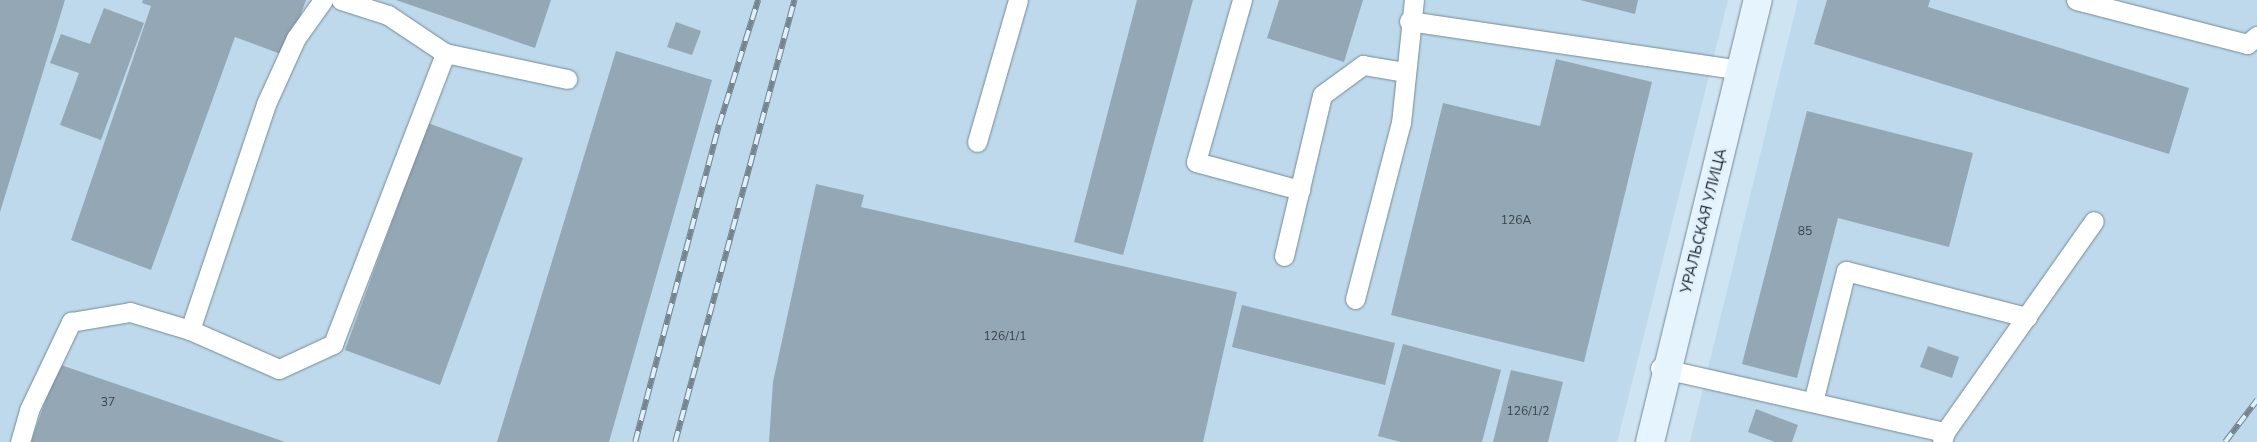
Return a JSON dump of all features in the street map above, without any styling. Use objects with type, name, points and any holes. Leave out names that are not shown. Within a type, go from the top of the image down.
[{"type":"main road","points":[[1642,442],[1664,369],[1750,0]]},
{"type":"main road","name":"УРАЛЬСКАЯ УЛИЦА","points":[[1650,442],[1664,369],[1758,0]]},
{"type":"lane","points":[[190,330],[266,104],[296,38],[323,0]]},
{"type":"lane","points":[[341,0],[388,15],[444,53],[568,79]]},
{"type":"lane","points":[[977,142],[1018,0]]},
{"type":"lane","points":[[1242,0],[1196,162],[1300,190]]},
{"type":"lane","points":[[1355,299],[1401,123],[1409,21],[1414,0]]},
{"type":"lane","points":[[2076,0],[2247,44],[2257,36]]},
{"type":"lane","points":[[1409,21],[1733,69]]},
{"type":"lane","points":[[20,442],[29,410],[72,322],[130,312],[190,330],[279,369],[333,344],[444,53]]},
{"type":"lane","points":[[1284,256],[1322,95],[1363,65],[1404,72]]},
{"type":"lane","points":[[1664,369],[1813,402],[1944,437],[2094,221]]},
{"type":"lane","points":[[1813,402],[1846,272],[2026,317]]},
{"type":"shaded area","points":[[0,0],[1728,0],[1617,442],[0,442]]},
{"type":"shaded area","points":[[1798,0],[2257,0],[2257,442],[1690,442]]},
{"type":"building","points":[[0,0],[65,0],[0,212]]},
{"type":"building","points":[[143,0],[306,0],[286,56],[235,37],[151,270],[71,240],[151,6],[142,3]]},
{"type":"building","points":[[396,0],[551,0],[535,48]]},
{"type":"building","points":[[1137,0],[1193,0],[1123,255],[1074,242]]},
{"type":"building","points":[[1279,0],[1363,0],[1344,62],[1267,38]]},
{"type":"building","points":[[1580,0],[1638,0],[1635,14]]},
{"type":"building","points":[[1827,0],[1930,0],[1928,7],[2189,88],[2169,154],[1814,44]]},
{"type":"building","points":[[104,8],[144,23],[101,140],[60,125],[79,73],[50,63],[61,34],[90,44]]},
{"type":"building","points":[[676,22],[701,31],[692,55],[667,47]]},
{"type":"building","points":[[616,51],[712,80],[609,442],[497,442]]},
{"type":"building","points":[[1556,59],[1652,82],[1584,362],[1391,315],[1443,103],[1540,126]]},
{"type":"building","points":[[1807,111],[1973,153],[1949,247],[1838,218],[1797,378],[1742,364]]},
{"type":"building","points":[[428,123],[523,158],[440,385],[345,350]]},
{"type":"building","points":[[816,184],[864,195],[861,207],[1237,292],[1203,442],[769,442],[773,382]]},
{"type":"building","points":[[1242,305],[1395,343],[1385,385],[1232,347]]},
{"type":"building","points":[[1403,344],[1501,370],[1482,442],[1401,442],[1378,436]]},
{"type":"building","points":[[1928,346],[1959,357],[1952,378],[1920,367]]},
{"type":"building","points":[[58,364],[285,442],[31,442]]},
{"type":"building","points":[[1511,370],[1563,382],[1548,442],[1493,442]]},
{"type":"building","points":[[1756,409],[1798,425],[1792,442],[1775,442],[1748,432]]},
{"type":"railway","points":[[635,442],[719,125],[758,0]]},
{"type":"railway","points":[[675,442],[794,0]]},
{"type":"railway","points":[[2225,442],[2257,400]]}]
